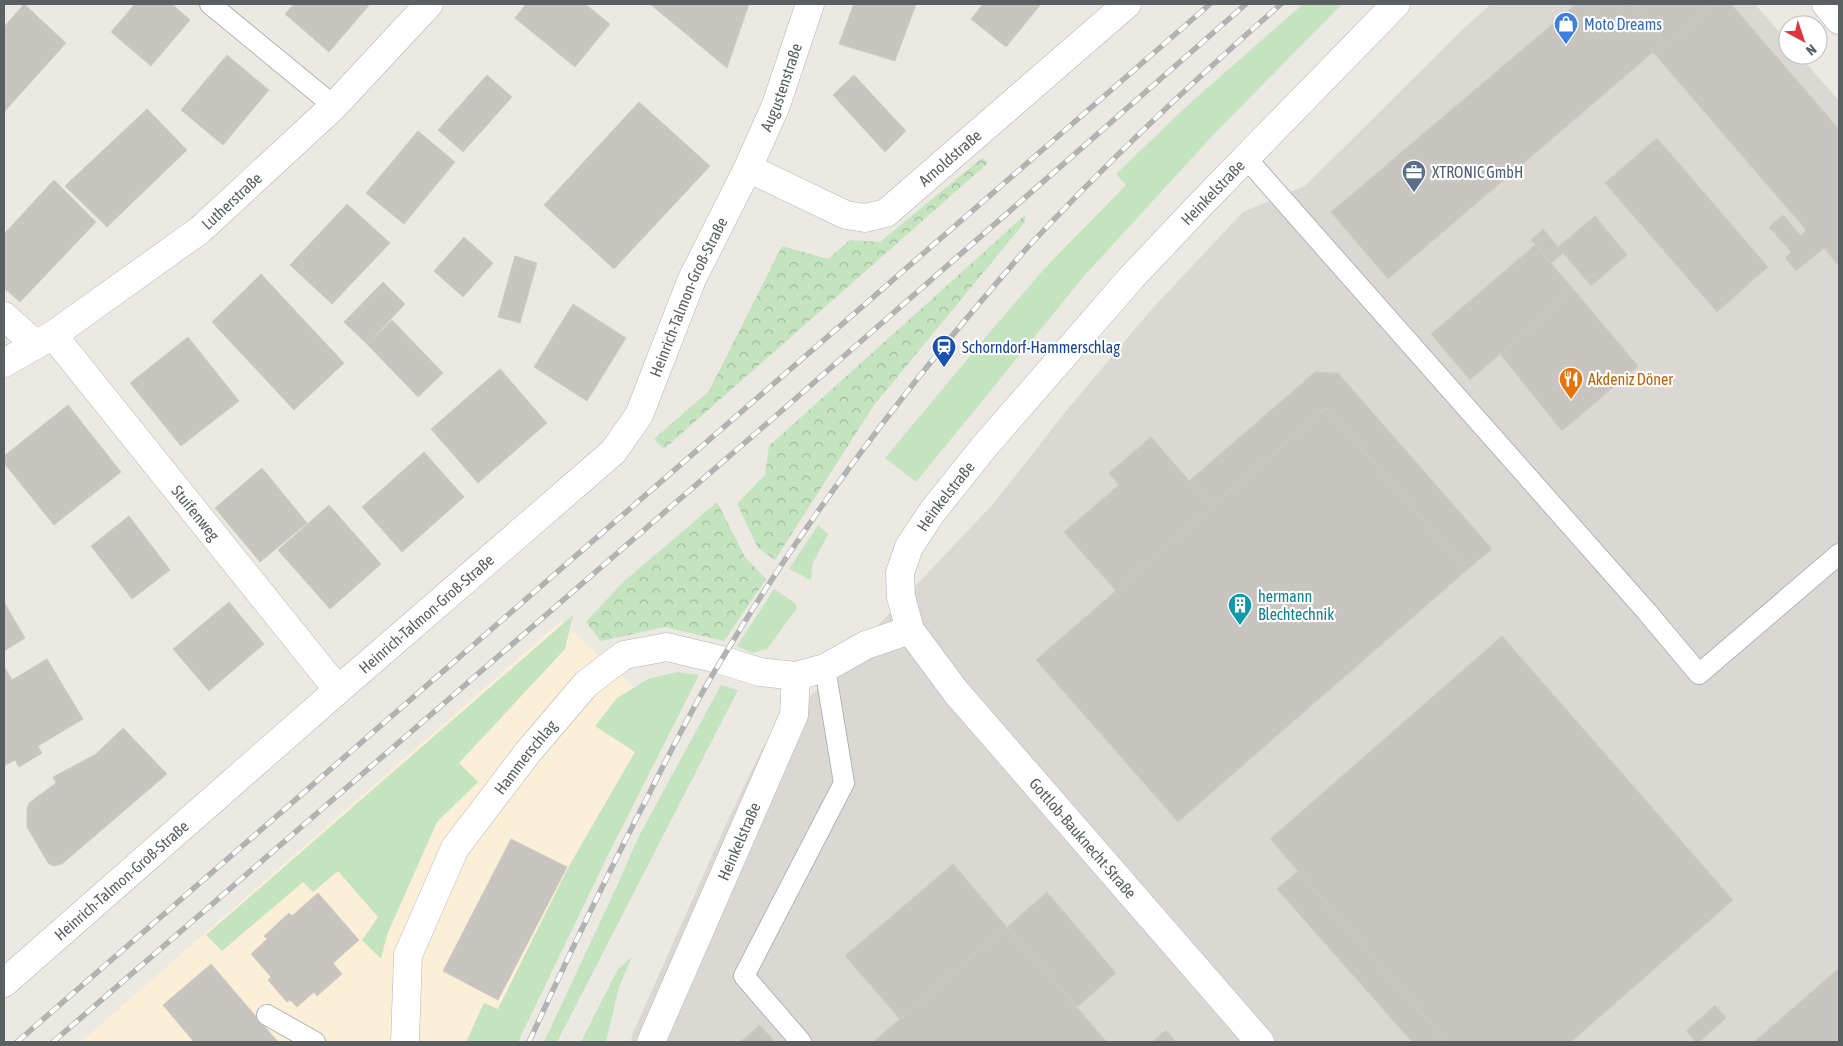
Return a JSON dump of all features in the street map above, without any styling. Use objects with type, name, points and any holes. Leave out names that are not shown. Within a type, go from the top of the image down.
[{"type":"street","name":"Lutherstraße","points":[[4,363],[44,340],[200,230],[334,106],[429,4]]},
{"type":"street","name":"Augustenstraße","points":[[748,168],[776,105],[810,4]]},
{"type":"street","name":"Arnoldstraße","points":[[748,168],[846,215],[865,218],[886,213],[1127,4]]},
{"type":"street","name":"Heinkelstraße","points":[[910,630],[901,597],[900,573],[909,547],[932,512],[984,447],[1132,278],[1396,4]]},
{"type":"street","points":[[1826,4],[1839,20]]},
{"type":"street","name":"Heinrich-Talmon-Groß-Straße","points":[[4,983],[613,452],[639,415],[692,279],[748,168]]},
{"type":"street","name":"Stuifenweg","points":[[4,316],[44,340],[338,690]]},
{"type":"street","points":[[796,676],[825,668],[866,645],[910,630]]},
{"type":"street","name":"Gottlob-Bauknecht-Straße","points":[[910,630],[956,692],[1260,1042]]},
{"type":"street","name":"Hammerschlag","points":[[405,1042],[408,955],[455,848],[528,752],[586,684],[624,655],[667,647],[722,660],[760,672],[796,676]]},
{"type":"street","name":"Heinkelstraße","points":[[651,1042],[794,715],[796,676]]},
{"type":"lane","points":[[210,4],[334,106]]},
{"type":"lane","points":[[1246,158],[1699,674],[1839,554]]},
{"type":"lane","points":[[801,1042],[744,976],[844,783],[825,668]]},
{"type":"lane","points":[[267,1015],[315,1042]]},
{"type":"shaded area","points":[[1491,4],[1755,4],[1778,30],[1778,65],[1808,65],[1839,101],[1839,1042],[631,1042],[632,1035],[728,820],[763,747],[994,503],[1066,411],[1151,310],[1243,212],[1305,186],[1464,28]]},
{"type":"shaded area","points":[[561,621],[670,721],[513,1042],[81,1042]]},
{"type":"green space","points":[[1303,4],[1342,4],[1215,133],[1084,276],[916,482],[885,458],[1046,267],[1126,185],[1116,174],[1188,105]]},
{"type":"green space","points":[[982,158],[988,163],[664,449],[654,439],[709,391],[782,246],[828,259],[850,240],[880,242]]},
{"type":"green space","points":[[1025,215],[1025,222],[874,405],[775,560],[758,548],[737,504],[765,475],[769,446]]},
{"type":"green space","points":[[717,502],[745,557],[766,579],[724,641],[665,627],[601,641],[586,622],[622,583]]},
{"type":"green space","points":[[818,525],[828,534],[812,565],[811,580],[789,569]]},
{"type":"green space","points":[[774,589],[795,603],[797,608],[767,649],[752,653],[737,646]]},
{"type":"green space","points":[[573,615],[565,649],[459,763],[478,782],[437,822],[387,935],[381,959],[362,940],[378,917],[338,871],[313,892],[303,882],[222,951],[206,935]]},
{"type":"green space","points":[[677,672],[699,675],[607,857],[518,1042],[466,1042],[484,1003],[498,1009],[569,866],[635,752],[595,726],[617,698],[648,679]]},
{"type":"green space","points":[[721,685],[738,690],[557,1042],[544,1042],[639,836]]},
{"type":"green space","points":[[632,957],[619,987],[606,1042],[581,1042],[618,969]]},
{"type":"building","points":[[24,4],[66,43],[4,112],[4,27]]},
{"type":"building","points":[[135,4],[172,4],[190,20],[151,66],[111,32]]},
{"type":"building","points":[[294,4],[370,4],[329,52],[285,14]]},
{"type":"building","points":[[526,4],[585,4],[610,24],[575,67],[515,18]]},
{"type":"building","points":[[650,4],[749,4],[727,68]]},
{"type":"building","points":[[854,4],[916,4],[895,61],[839,44]]},
{"type":"building","points":[[983,4],[1041,4],[1006,47],[971,19]]},
{"type":"building","points":[[1576,4],[1631,4],[1665,42],[1388,279],[1331,212]]},
{"type":"building","points":[[1631,4],[1714,4],[1667,45]]},
{"type":"building","points":[[1714,4],[1731,4],[1778,58],[1778,65],[1784,65],[1839,129],[1839,266],[1824,248],[1796,271],[1785,258],[1791,252],[1769,227],[1783,215],[1801,236],[1806,230],[1653,52],[1665,42],[1667,45]]},
{"type":"building","points":[[227,55],[269,90],[223,145],[181,110]]},
{"type":"building","points":[[487,75],[512,97],[463,152],[438,130]]},
{"type":"building","points":[[854,75],[906,131],[885,152],[833,95]]},
{"type":"building","points":[[639,102],[710,166],[614,269],[544,205]]},
{"type":"building","points":[[147,109],[187,150],[107,227],[65,186]]},
{"type":"building","points":[[418,131],[455,162],[404,224],[366,193]]},
{"type":"building","points":[[1657,138],[1768,267],[1717,312],[1605,183]]},
{"type":"building","points":[[54,180],[96,222],[20,302],[4,288],[4,234]]},
{"type":"building","points":[[347,204],[390,243],[332,304],[290,265]]},
{"type":"building","points":[[1595,216],[1627,255],[1591,286],[1558,247]]},
{"type":"building","points":[[1543,229],[1563,253],[1551,263],[1531,240]]},
{"type":"building","points":[[464,237],[493,263],[463,297],[434,271]]},
{"type":"building","points":[[1535,245],[1574,290],[1470,380],[1431,334]]},
{"type":"building","points":[[515,256],[537,263],[520,323],[498,317]]},
{"type":"building","points":[[261,274],[344,363],[294,410],[212,322]]},
{"type":"building","points":[[383,282],[405,304],[367,344],[344,322]]},
{"type":"building","points":[[1574,290],[1638,366],[1562,431],[1500,354]]},
{"type":"building","points":[[573,304],[626,338],[587,401],[534,367]]},
{"type":"building","points":[[392,320],[443,373],[418,397],[367,344]]},
{"type":"building","points":[[188,337],[239,401],[181,446],[130,383]]},
{"type":"building","points":[[500,369],[547,423],[478,483],[431,429]]},
{"type":"building","points":[[1315,372],[1338,373],[1492,549],[1467,570],[1326,408],[1212,507],[1189,481]]},
{"type":"building","points":[[68,405],[121,472],[54,525],[4,463],[4,456]]},
{"type":"building","name":"hermann Blechtechnik","points":[[1326,408],[1467,570],[1178,822],[1036,660]]},
{"type":"building","points":[[1151,437],[1212,507],[1116,591],[1064,532],[1119,485],[1109,473]]},
{"type":"building","points":[[424,452],[464,497],[402,552],[362,507]]},
{"type":"building","points":[[262,468],[307,523],[260,562],[215,508]]},
{"type":"building","points":[[329,505],[381,564],[330,609],[278,550]]},
{"type":"building","points":[[129,516],[170,570],[132,599],[91,546]]},
{"type":"building","points":[[4,602],[25,638],[4,651]]},
{"type":"building","points":[[229,602],[264,644],[209,691],[173,649]]},
{"type":"building","points":[[1502,636],[1733,900],[1571,1042],[1447,1042],[1270,839]]},
{"type":"building","points":[[47,659],[83,719],[38,746],[42,753],[19,767],[15,760],[4,766],[4,669],[12,680]]},
{"type":"building","points":[[123,728],[167,774],[62,864],[53,866],[48,863],[27,827],[29,803],[56,783],[53,777],[96,754]]},
{"type":"building","points":[[511,839],[567,867],[498,1000],[443,971]]},
{"type":"building","points":[[953,864],[1007,927],[900,1019],[845,956]]},
{"type":"building","points":[[1298,871],[1447,1042],[1412,1042],[1277,889]]},
{"type":"building","points":[[1047,892],[1116,973],[1077,1007],[1007,927]]},
{"type":"building","points":[[318,893],[359,940],[333,963],[342,974],[317,996],[314,992],[297,1007],[290,1000],[287,1002],[268,980],[271,977],[251,954],[267,939],[264,936],[289,913],[292,916]]},
{"type":"building","points":[[1007,927],[1107,1042],[873,1042],[900,1019]]},
{"type":"building","points":[[211,964],[278,1042],[194,1042],[163,1005]]},
{"type":"building","points":[[1839,968],[1839,1042],[1754,1042]]},
{"type":"building","points":[[1715,1005],[1726,1018],[1699,1042],[1696,1042],[1686,1031]]},
{"type":"building","points":[[760,1025],[775,1042],[740,1042]]},
{"type":"building","points":[[1166,1030],[1176,1042],[1152,1042]]},
{"type":"railway","points":[[17,1042],[1210,4]]},
{"type":"railway","points":[[53,1042],[786,407],[1246,4]]},
{"type":"railway","points":[[529,1042],[602,888],[665,761],[693,710],[748,617],[831,493],[921,374],[1028,247],[1152,122],[1281,4]]},
{"type":"place","name":"Moto Dreams","points":[[1566,45]]},
{"type":"place","name":"XTRONIC GmbH","points":[[1414,193]]},
{"type":"place","name":"Schorndorf-Hammerschlag","points":[[944,368]]},
{"type":"place","name":"Akdeniz Döner","points":[[1571,400]]},
{"type":"place","name":"hermann Blechtechnik","points":[[1240,626]]}]
